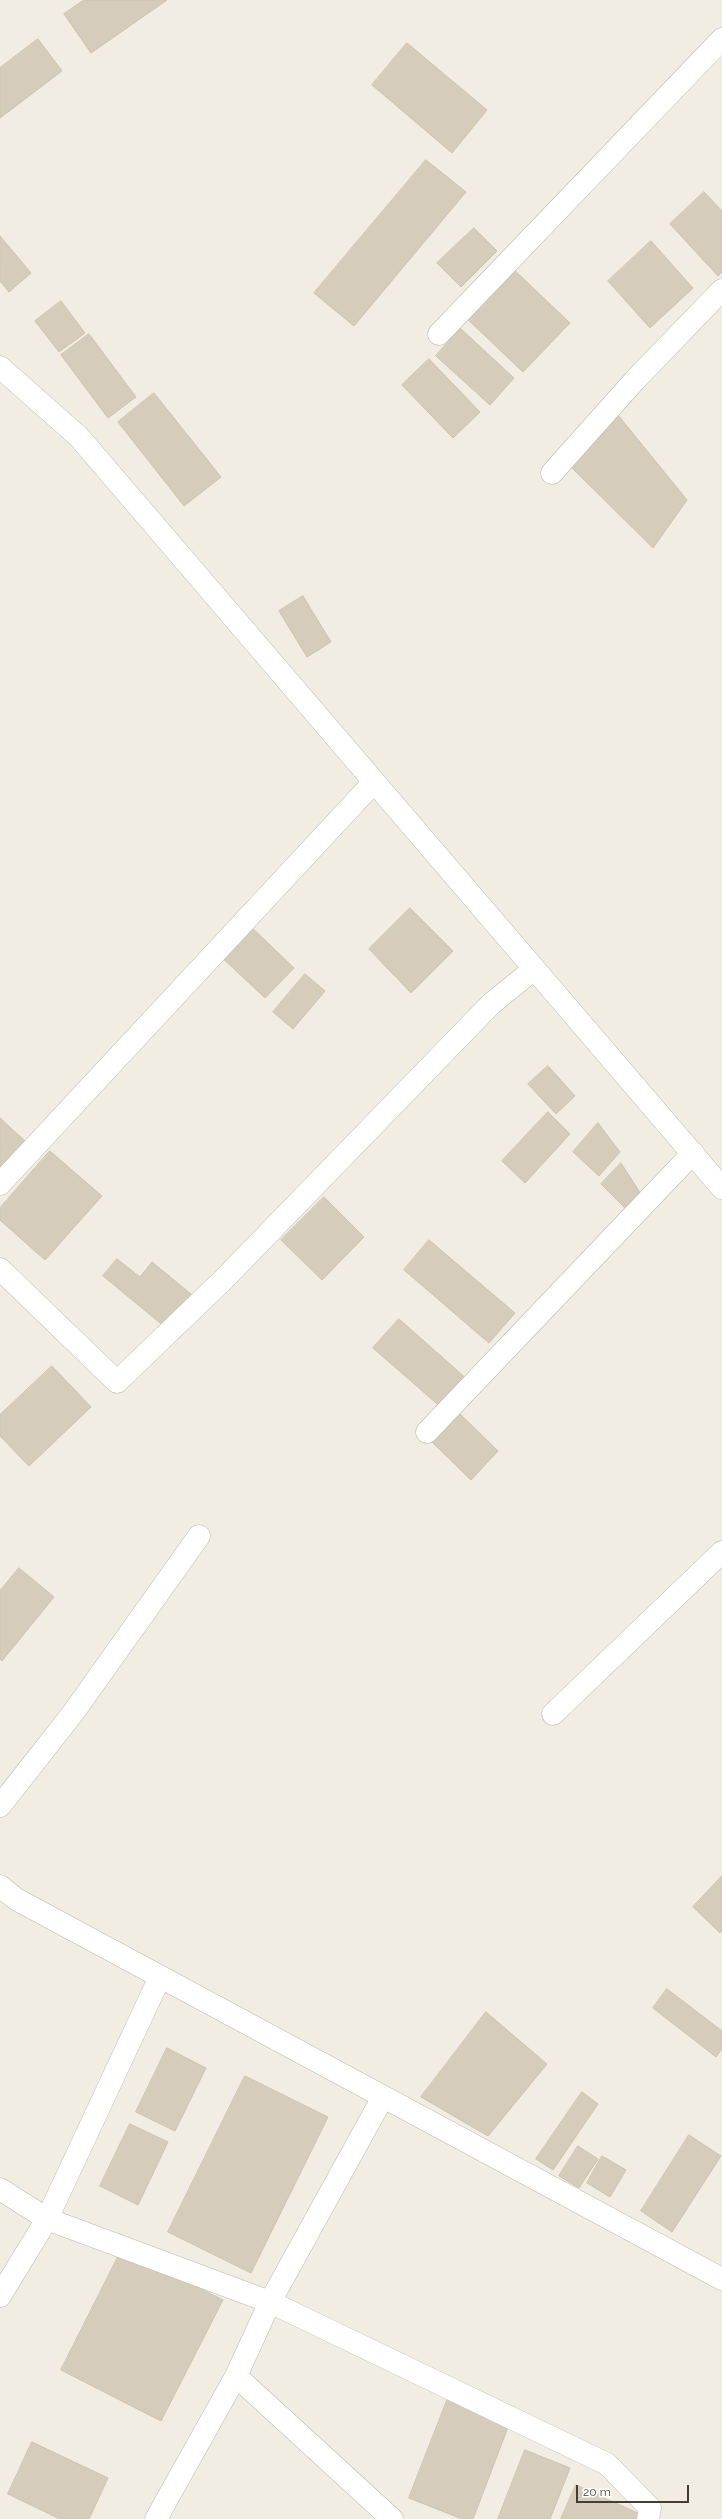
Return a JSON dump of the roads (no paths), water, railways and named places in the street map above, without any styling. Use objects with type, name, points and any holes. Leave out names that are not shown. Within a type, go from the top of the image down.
[{"type":"street","points":[[439,334],[722,39]]},
{"type":"street","points":[[552,473],[635,380],[722,290]]},
{"type":"street","points":[[0,367],[79,437],[722,1188]]},
{"type":"street","points":[[0,1184],[374,782]]},
{"type":"street","points":[[0,1269],[117,1382],[224,1279],[491,1004],[534,969]]},
{"type":"street","points":[[427,1432],[692,1153]]},
{"type":"street","points":[[0,1806],[73,1713],[199,1536]]},
{"type":"street","points":[[553,1714],[722,1552]]},
{"type":"street","points":[[0,1886],[16,1899],[722,2279]]},
{"type":"street","points":[[0,2296],[47,2219],[160,1977]]},
{"type":"street","points":[[163,2516],[236,2376],[270,2302],[383,2097]]},
{"type":"street","points":[[0,2189],[47,2219],[270,2302],[607,2464],[650,2508],[648,2519]]},
{"type":"street","points":[[236,2376],[392,2519]]}]
